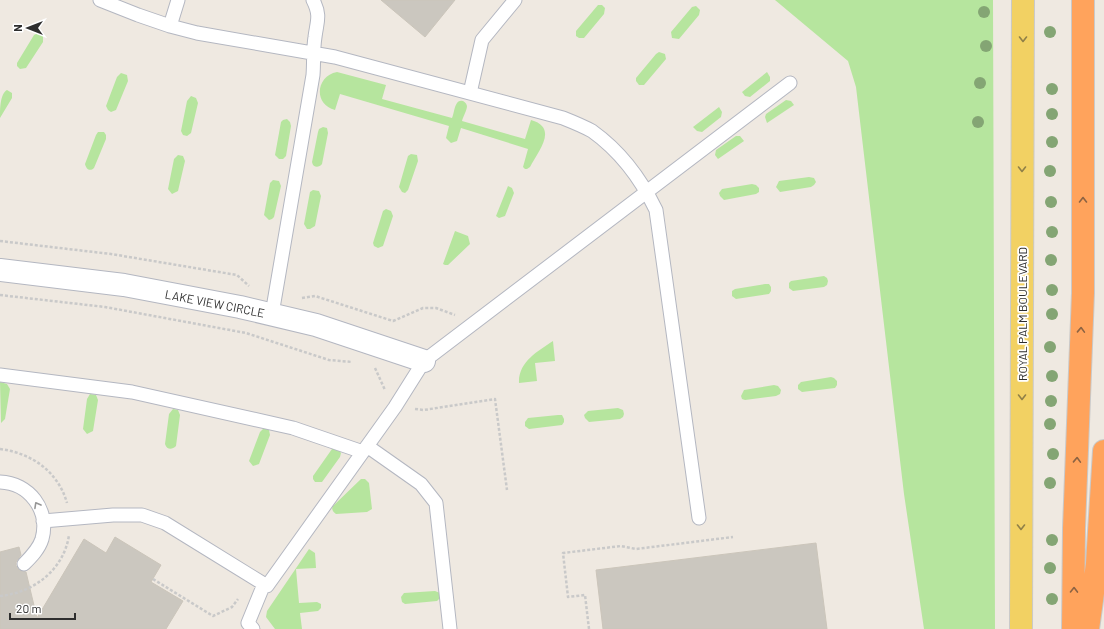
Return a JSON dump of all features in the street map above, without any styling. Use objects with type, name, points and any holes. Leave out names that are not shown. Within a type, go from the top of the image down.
[{"type":"highway","points":[[1073,629],[1074,528],[1083,293],[1083,0]]},
{"type":"highway","points":[[1088,629],[1097,564],[1104,451]]},
{"type":"main road","name":"ROYAL PALM BOULEVARD","points":[[1021,629],[1023,0]]},
{"type":"street","name":"LAKE VIEW CIRCLE","points":[[0,270],[124,284],[272,314],[316,326],[424,361]]},
{"type":"lane","points":[[100,0],[170,26],[197,33],[335,57],[563,118],[590,130],[611,147],[627,163],[647,192],[656,210],[699,518]]},
{"type":"lane","points":[[170,26],[178,0]]},
{"type":"lane","points":[[272,314],[313,75],[315,37],[319,21],[316,6],[313,0]]},
{"type":"lane","points":[[470,93],[482,40],[515,0]]},
{"type":"lane","points":[[43,521],[113,515],[142,515],[165,523],[267,586],[365,449],[424,361],[790,83]]},
{"type":"lane","points":[[0,375],[132,392],[294,428],[365,449],[420,484],[436,503],[450,629]]},
{"type":"lane","points":[[0,482],[10,482],[26,490],[38,504],[43,521],[42,539],[33,554],[24,564]]},
{"type":"lane","points":[[253,629],[248,623],[258,581]]},
{"type":"path","points":[[0,240],[111,254],[237,275],[248,286],[253,287]]},
{"type":"path","points":[[0,295],[105,307],[246,333],[329,360],[358,362]]},
{"type":"path","points":[[297,298],[315,296],[393,321],[423,308],[436,308],[460,317]]},
{"type":"path","points":[[373,364],[386,392],[402,408],[424,410],[495,399],[507,490]]},
{"type":"path","points":[[0,450],[12,451]]},
{"type":"path","points":[[589,629],[585,595],[568,597],[563,553],[621,546],[636,549],[733,537]]},
{"type":"path","points":[[153,579],[213,616],[232,607],[258,581]]},
{"type":"green space","points":[[775,0],[993,0],[995,629],[924,629],[904,494],[856,87],[848,61]]},
{"type":"green space","points":[[598,5],[602,5],[605,8],[604,14],[584,38],[579,38],[576,36],[576,31]]},
{"type":"green space","points":[[696,6],[700,10],[699,15],[679,39],[672,38],[671,32],[692,7]]},
{"type":"green space","points":[[38,33],[43,36],[43,42],[26,68],[20,69],[17,66],[17,63],[34,35]]},
{"type":"green space","points":[[659,52],[665,54],[666,59],[644,85],[639,85],[636,78]]},
{"type":"green space","points":[[337,72],[386,85],[382,99],[452,118],[455,106],[460,101],[463,101],[467,106],[462,121],[525,139],[531,120],[544,128],[544,140],[530,167],[525,169],[523,167],[528,149],[461,128],[457,141],[451,143],[446,138],[449,126],[340,94],[335,110],[328,107],[323,102],[320,96],[320,90],[321,84],[325,79]]},
{"type":"green space","points":[[767,72],[770,77],[770,81],[750,97],[745,96],[742,92]]},
{"type":"green space","points":[[121,73],[127,75],[128,81],[116,110],[111,112],[106,106],[117,77]]},
{"type":"green space","points":[[7,90],[12,93],[12,98],[0,118],[2,98]]},
{"type":"green space","points":[[191,96],[196,98],[198,103],[191,133],[187,136],[183,135],[181,131],[187,101]]},
{"type":"green space","points":[[786,100],[791,101],[794,105],[767,123],[765,117],[766,114]]},
{"type":"green space","points":[[719,107],[722,112],[721,117],[702,132],[697,131],[693,127]]},
{"type":"green space","points":[[287,119],[291,126],[286,156],[283,159],[279,159],[275,155],[281,122]]},
{"type":"green space","points":[[323,127],[327,128],[328,133],[322,164],[316,167],[312,162],[318,132],[319,129]]},
{"type":"green space","points":[[98,132],[104,132],[106,139],[94,168],[90,170],[87,169],[85,164]]},
{"type":"green space","points":[[736,136],[740,136],[744,141],[718,159],[715,155],[716,150]]},
{"type":"green space","points":[[411,154],[417,155],[418,161],[408,190],[405,193],[402,192],[399,187],[408,156]]},
{"type":"green space","points":[[178,155],[183,156],[185,161],[178,191],[172,194],[168,189],[174,159]]},
{"type":"green space","points":[[809,177],[814,178],[816,182],[811,187],[780,192],[776,187],[779,181]]},
{"type":"green space","points":[[273,180],[279,181],[281,186],[274,217],[269,220],[264,215],[270,183]]},
{"type":"green space","points":[[752,184],[759,188],[759,192],[756,194],[724,200],[719,193],[722,189]]},
{"type":"green space","points":[[508,186],[512,188],[514,193],[505,216],[499,218],[496,216]]},
{"type":"green space","points":[[313,190],[319,191],[321,196],[315,226],[307,229],[304,224],[310,192]]},
{"type":"green space","points":[[386,209],[391,211],[393,216],[383,246],[378,248],[374,246],[373,243],[383,211]]},
{"type":"green space","points":[[455,231],[468,236],[470,244],[448,265],[445,265],[443,264]]},
{"type":"green space","points":[[824,276],[828,281],[827,285],[824,287],[793,291],[789,288],[789,283],[791,281]]},
{"type":"green space","points":[[769,284],[771,287],[769,294],[736,299],[732,296],[732,291],[735,289]]},
{"type":"green space","points":[[553,341],[555,361],[535,363],[537,381],[519,383],[525,363],[535,353]]},
{"type":"green space","points":[[831,377],[837,381],[835,388],[802,392],[798,389],[798,385],[801,382]]},
{"type":"green space","points":[[0,382],[7,384],[10,389],[5,419],[1,423]]},
{"type":"green space","points":[[774,385],[778,386],[781,390],[780,394],[776,396],[745,400],[742,399],[741,396],[744,390]]},
{"type":"green space","points":[[90,394],[96,395],[98,400],[93,431],[87,434],[83,429],[87,399]]},
{"type":"green space","points":[[618,408],[623,410],[624,414],[620,419],[589,422],[584,415],[588,411]]},
{"type":"green space","points":[[173,409],[178,410],[180,415],[176,446],[170,449],[165,444],[169,414]]},
{"type":"green space","points":[[562,415],[564,419],[562,425],[529,429],[525,426],[525,422],[528,418]]},
{"type":"green space","points":[[264,428],[269,430],[270,435],[259,464],[253,466],[249,461],[260,432]]},
{"type":"green space","points":[[334,448],[339,450],[341,453],[340,457],[322,482],[315,482],[313,476]]},
{"type":"green space","points":[[361,479],[365,479],[369,483],[372,509],[367,512],[336,514],[332,508],[333,506]]},
{"type":"green space","points":[[309,549],[315,553],[316,568],[296,569],[299,603],[317,602],[321,604],[321,608],[318,611],[300,613],[302,629],[275,629],[266,617],[267,611]]},
{"type":"green space","points":[[435,591],[440,593],[440,598],[437,601],[405,604],[402,602],[401,597],[404,593]]},
{"type":"building","points":[[381,0],[455,0],[425,37]]},
{"type":"building","points":[[115,537],[161,565],[151,582],[183,601],[166,629],[0,629],[0,552],[19,547],[21,555],[16,562],[16,566],[19,570],[26,572],[37,618],[84,539],[106,553]]},
{"type":"building","points":[[816,543],[827,629],[603,629],[596,570]]}]
